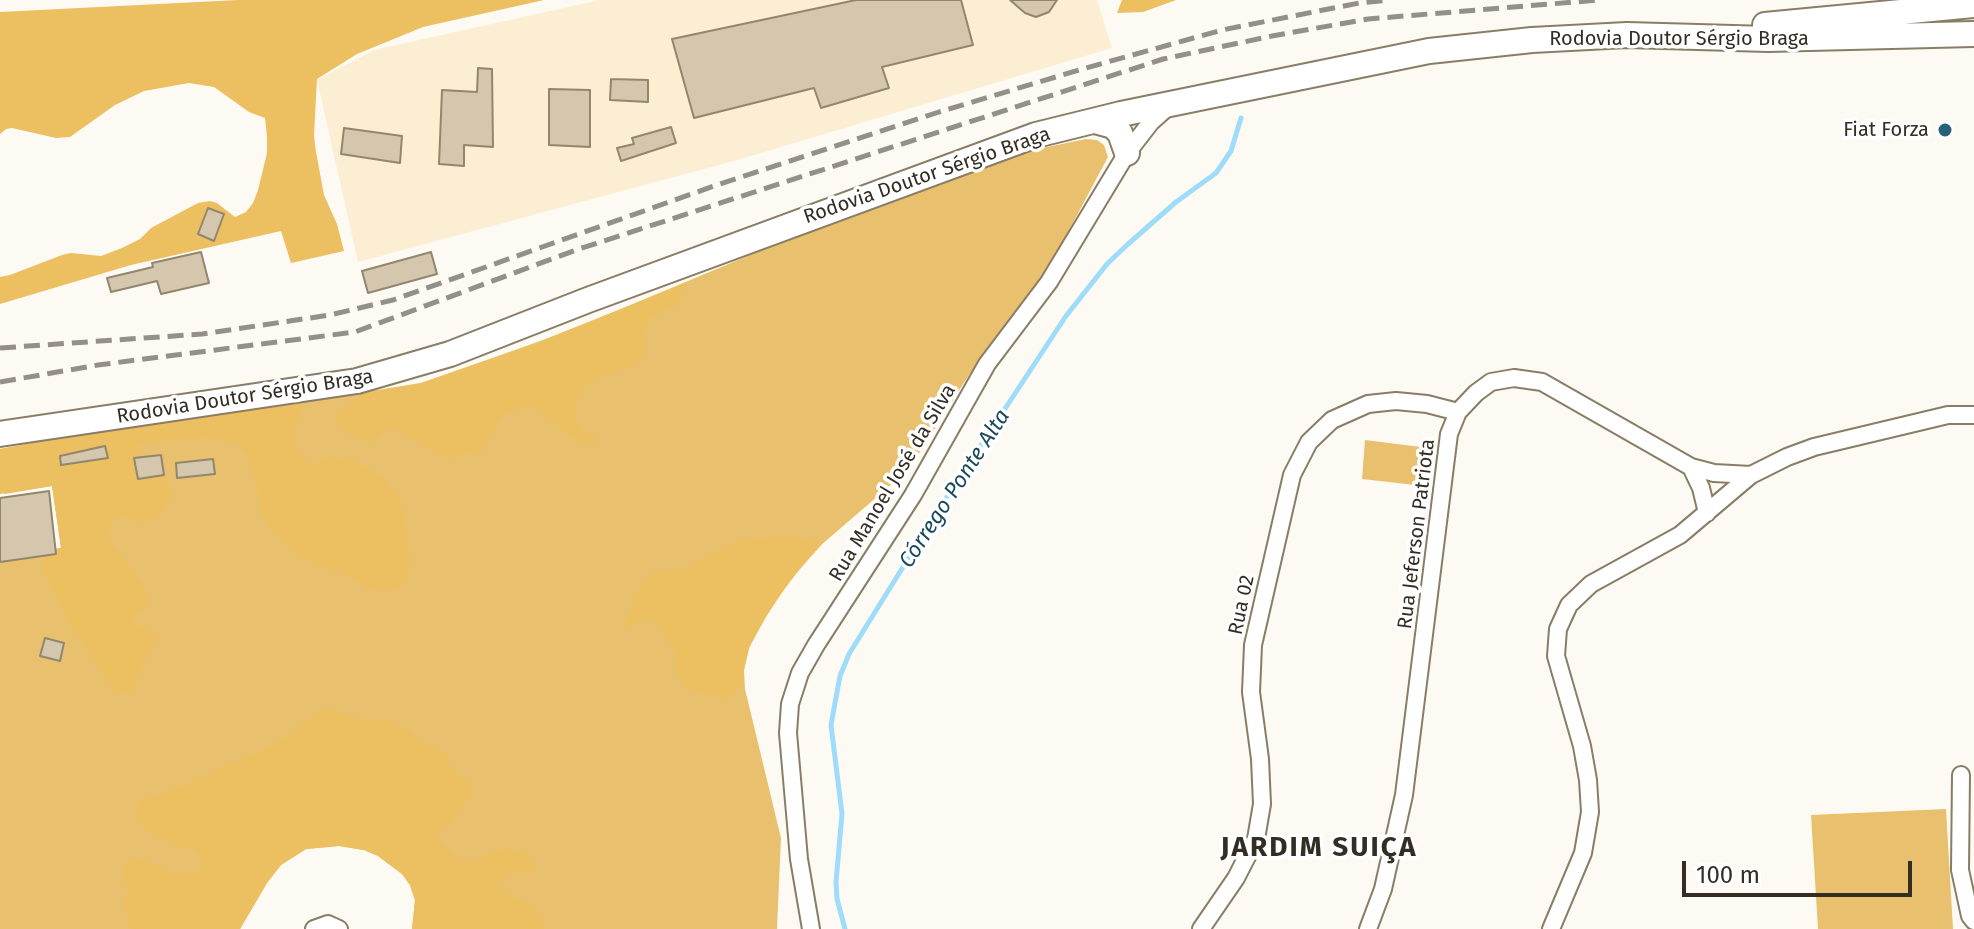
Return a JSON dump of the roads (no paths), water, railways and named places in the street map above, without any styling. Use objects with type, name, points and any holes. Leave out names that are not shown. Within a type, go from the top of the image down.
[{"type":"main road","points":[[1675,36],[1974,5]]},
{"type":"main road","name":"Rodovia Doutor Sérgio Braga","points":[[0,434],[357,381],[450,354],[1036,135],[1429,51],[1532,40],[1627,35],[1768,39],[1974,34]]},
{"type":"main road","points":[[1095,121],[1113,126],[1120,133],[1127,153]]},
{"type":"street","name":"Rua Manoel José da Silva","points":[[811,929],[799,859],[790,761],[789,717],[794,688],[816,645],[913,495],[987,364],[1049,282],[1127,153],[1151,122],[1172,104]]},
{"type":"street","points":[[1458,412],[1491,382],[1514,378],[1542,382],[1691,467],[1714,473],[1751,475]]},
{"type":"street","name":"Rua 02","points":[[1201,929],[1236,878],[1256,839],[1262,804],[1260,759],[1251,692],[1253,645],[1292,475],[1309,442],[1320,431],[1332,420],[1368,404],[1411,403],[1458,412]]},
{"type":"street","name":"Rua Jeferson Patriota","points":[[1368,929],[1391,860],[1404,795],[1449,434],[1458,412]]},
{"type":"street","points":[[1551,929],[1583,853],[1590,812],[1582,746],[1556,656],[1558,629],[1569,605],[1591,584],[1680,535],[1751,475],[1787,457],[1814,447],[1948,415],[1974,415]]},
{"type":"street","points":[[1691,467],[1701,488],[1707,513]]},
{"type":"street","points":[[1961,775],[1960,870],[1970,916],[1974,921]]},
{"type":"street","points":[[314,929],[325,924],[339,929]]},
{"type":"waterway","name":"Córrego Ponte Alta","points":[[845,929],[837,899],[842,814],[831,725],[840,676],[849,654],[939,509],[1066,316],[1107,264],[1176,202],[1216,173],[1231,151],[1241,118]]},
{"type":"railway","points":[[0,348],[202,334],[330,315],[393,300],[714,186],[939,112],[1222,30],[1359,3],[1390,0]]},
{"type":"railway","points":[[0,382],[98,365],[355,332],[576,250],[1163,59],[1368,19],[1599,0]]},
{"type":"place","name":"Fiat Forza","points":[[1945,130]]},
{"type":"district","name":"JARDIM SUIÇA","points":[[1319,848]]}]
